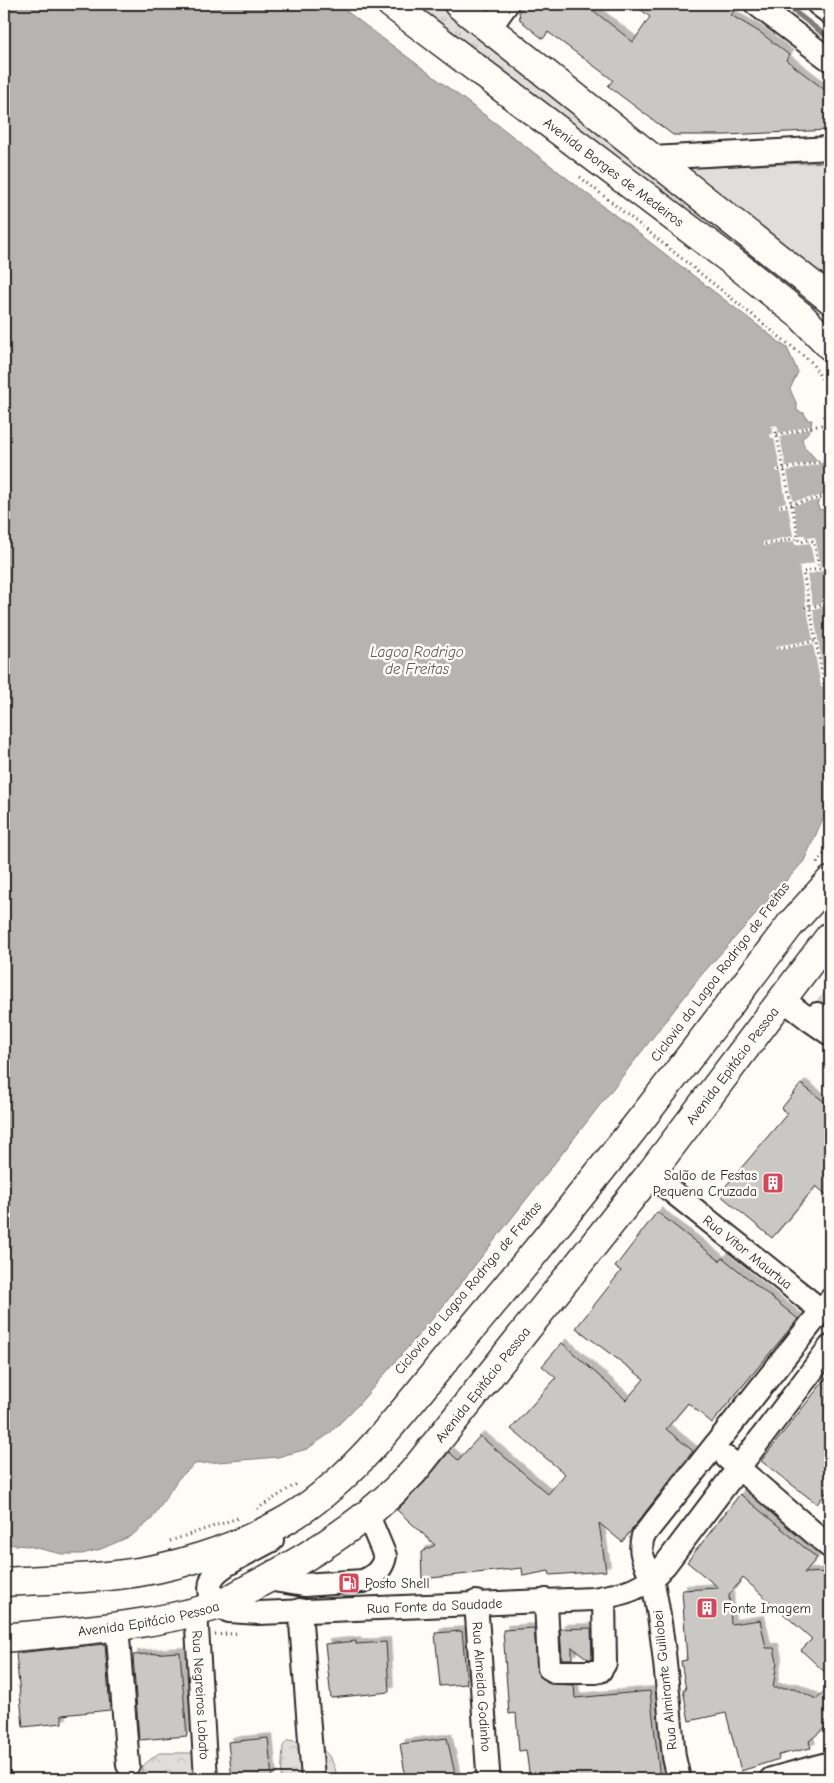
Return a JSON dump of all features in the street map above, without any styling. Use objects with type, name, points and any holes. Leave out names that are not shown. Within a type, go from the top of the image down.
[{"type":"highway","points":[[458,4],[830,299]]},
{"type":"highway","name":"Avenida Borges de Medeiros","points":[[381,7],[741,268],[801,316],[830,346]]},
{"type":"highway","points":[[4,1582],[117,1575],[182,1562],[243,1541],[283,1522],[340,1478],[387,1430],[534,1254],[790,925],[824,872]]},
{"type":"highway","name":"Avenida Epitácio Pessoa","points":[[4,1638],[117,1625],[205,1618],[367,1513],[393,1493],[413,1472],[650,1174],[781,998],[830,937]]},
{"type":"street","points":[[489,29],[507,4]]},
{"type":"street","points":[[756,4],[830,60]]},
{"type":"street","points":[[818,4],[830,13]]},
{"type":"street","points":[[653,158],[830,148]]},
{"type":"street","points":[[781,998],[813,1017],[830,1034]]},
{"type":"street","name":"Rua Vitor Maurtua","points":[[650,1174],[826,1305]]},
{"type":"street","points":[[652,1580],[640,1546],[643,1536],[826,1305]]},
{"type":"street","name":"Rua Fonte da Saudade","points":[[205,1618],[248,1613],[604,1597],[628,1592],[652,1580],[830,1347]]},
{"type":"street","points":[[713,1447],[830,1547]]},
{"type":"street","name":"Rua Negreiros Lobato","points":[[206,1779],[205,1618],[214,1576],[232,1562],[309,1519],[327,1500],[340,1478]]},
{"type":"street","points":[[267,1579],[304,1585],[363,1581],[371,1578],[384,1563],[385,1556],[367,1513]]},
{"type":"street","name":"Rua Almirante Guillobei","points":[[652,1580],[660,1617],[674,1757],[679,1779]]},
{"type":"street","points":[[363,1581],[391,1606]]},
{"type":"street","points":[[304,1585],[294,1611],[313,1779]]},
{"type":"street","points":[[546,1600],[549,1668],[556,1672],[596,1672],[600,1671],[605,1663],[604,1597]]},
{"type":"street","name":"Rua Almeida Godinho","points":[[476,1602],[488,1772]]},
{"type":"street","points":[[117,1625],[128,1765]]},
{"type":"street","points":[[771,1779],[830,1762]]},
{"type":"path","points":[[364,4],[381,7]]},
{"type":"path","points":[[572,170],[812,362],[826,385],[830,402]]},
{"type":"path","points":[[777,435],[830,423]]},
{"type":"path","points":[[775,427],[781,470],[798,538],[801,542],[811,540],[814,542],[819,568]]},
{"type":"path","points":[[781,470],[830,460]]},
{"type":"path","points":[[781,506],[830,496]]},
{"type":"path","points":[[765,544],[798,538]]},
{"type":"path","points":[[824,684],[816,641],[807,608],[803,572],[830,567]]},
{"type":"path","points":[[807,608],[830,603]]},
{"type":"path","points":[[779,648],[816,641]]},
{"type":"path","points":[[824,872],[830,846]]},
{"type":"path","points":[[256,1509],[306,1478]]},
{"type":"path","points":[[165,1543],[247,1514]]},
{"type":"path","points":[[205,1618],[244,1632]]},
{"type":"green space","points":[[401,4],[443,4],[830,309],[830,334]]},
{"type":"green space","points":[[830,162],[830,283],[686,168]]},
{"type":"green space","points":[[288,1740],[322,1749],[331,1760],[338,1779],[281,1779],[283,1746]]},
{"type":"green space","points":[[159,1753],[199,1753],[216,1779],[141,1779],[142,1766]]},
{"type":"water","name":"Lagoa Rodrigo de Freitas","points":[[4,4],[337,4],[502,128],[787,348],[798,372],[790,389],[797,405],[797,411],[804,413],[808,420],[812,420],[810,430],[802,439],[804,446],[820,464],[830,463],[830,481],[826,482],[827,492],[820,496],[820,501],[817,503],[819,509],[825,510],[825,514],[830,517],[830,803],[804,861],[703,973],[440,1310],[358,1405],[329,1434],[307,1449],[278,1457],[195,1464],[178,1479],[151,1520],[131,1536],[101,1549],[82,1554],[62,1554],[28,1546],[4,1544]]},
{"type":"pier","points":[[777,425],[779,433],[810,426],[810,428],[780,437],[786,467],[819,461],[820,464],[787,471],[793,501],[820,496],[820,500],[793,505],[799,535],[805,535],[805,538],[815,537],[821,567],[830,565],[830,569],[807,575],[813,605],[830,601],[830,605],[813,609],[826,686],[821,686],[813,644],[777,650],[776,646],[813,640],[807,610],[804,610],[806,606],[799,566],[814,563],[810,543],[795,545],[794,541],[763,546],[763,542],[793,536],[788,507],[779,508],[779,504],[786,502],[781,472],[777,472],[776,469],[780,468],[774,438],[771,438],[770,434],[773,434],[771,426]]},
{"type":"building","points":[[525,4],[585,4],[633,42],[650,17],[634,4],[724,4],[734,11],[731,15],[761,33],[789,55],[786,60],[830,94],[830,130],[726,135],[673,135],[608,86],[613,80],[548,32],[543,39],[520,20],[519,11]]},
{"type":"building","points":[[830,987],[830,1018],[827,1006],[818,1001]]},
{"type":"building","name":"Salão de Festas Pequena Cruzada","points":[[801,1084],[830,1106],[830,1198],[816,1186],[772,1238],[719,1194],[787,1114],[781,1109]]},
{"type":"building","points":[[657,1212],[720,1261],[723,1258],[798,1319],[712,1423],[688,1403],[666,1429],[693,1451],[622,1542],[599,1523],[606,1571],[550,1575],[549,1571],[523,1576],[522,1568],[422,1579],[421,1552],[435,1545],[397,1510],[424,1483],[449,1452],[458,1460],[480,1436],[548,1494],[565,1474],[511,1429],[556,1378],[542,1366],[562,1343],[626,1400],[644,1379],[576,1328],[621,1271],[615,1267]]},
{"type":"building","points":[[830,1373],[830,1488],[817,1504],[761,1461]]},
{"type":"building","points":[[740,1494],[817,1558],[804,1573],[830,1572],[830,1677],[801,1650],[812,1639],[743,1578],[729,1595],[731,1624],[760,1620],[766,1648],[774,1648],[777,1662],[773,1688],[794,1688],[816,1699],[830,1686],[830,1724],[809,1741],[811,1748],[778,1755],[779,1759],[741,1771],[726,1713],[689,1721],[683,1690],[686,1690],[681,1661],[687,1660],[682,1590],[719,1588],[687,1562]]},
{"type":"building","points":[[534,1628],[538,1674],[550,1684],[574,1685],[575,1698],[650,1691],[660,1779],[530,1779],[526,1750],[519,1751],[516,1713],[509,1714],[503,1630]]},
{"type":"building","points":[[591,1628],[592,1659],[588,1659],[572,1647],[572,1659],[562,1659],[560,1629]]},
{"type":"building","points":[[462,1631],[467,1684],[440,1686],[435,1633]]},
{"type":"building","points":[[356,1641],[356,1644],[386,1642],[389,1692],[331,1698],[325,1644]]},
{"type":"building","points":[[105,1644],[110,1710],[62,1715],[62,1723],[23,1727],[16,1653]]},
{"type":"building","points":[[180,1652],[187,1736],[139,1740],[133,1655]]},
{"type":"building","points":[[268,1738],[272,1779],[232,1779],[228,1742]]},
{"type":"building","points":[[447,1738],[456,1779],[406,1779],[400,1744]]},
{"type":"waterway","points":[[785,4],[830,39]]},
{"type":"tunnel","points":[[817,1014],[830,1003]]},
{"type":"place","name":"Salão de Festas Pequena Cruzada","points":[[773,1183]]},
{"type":"place","name":"Posto Shell","points":[[349,1583]]},
{"type":"place","name":"Fonte Imagem","points":[[707,1608]]}]
